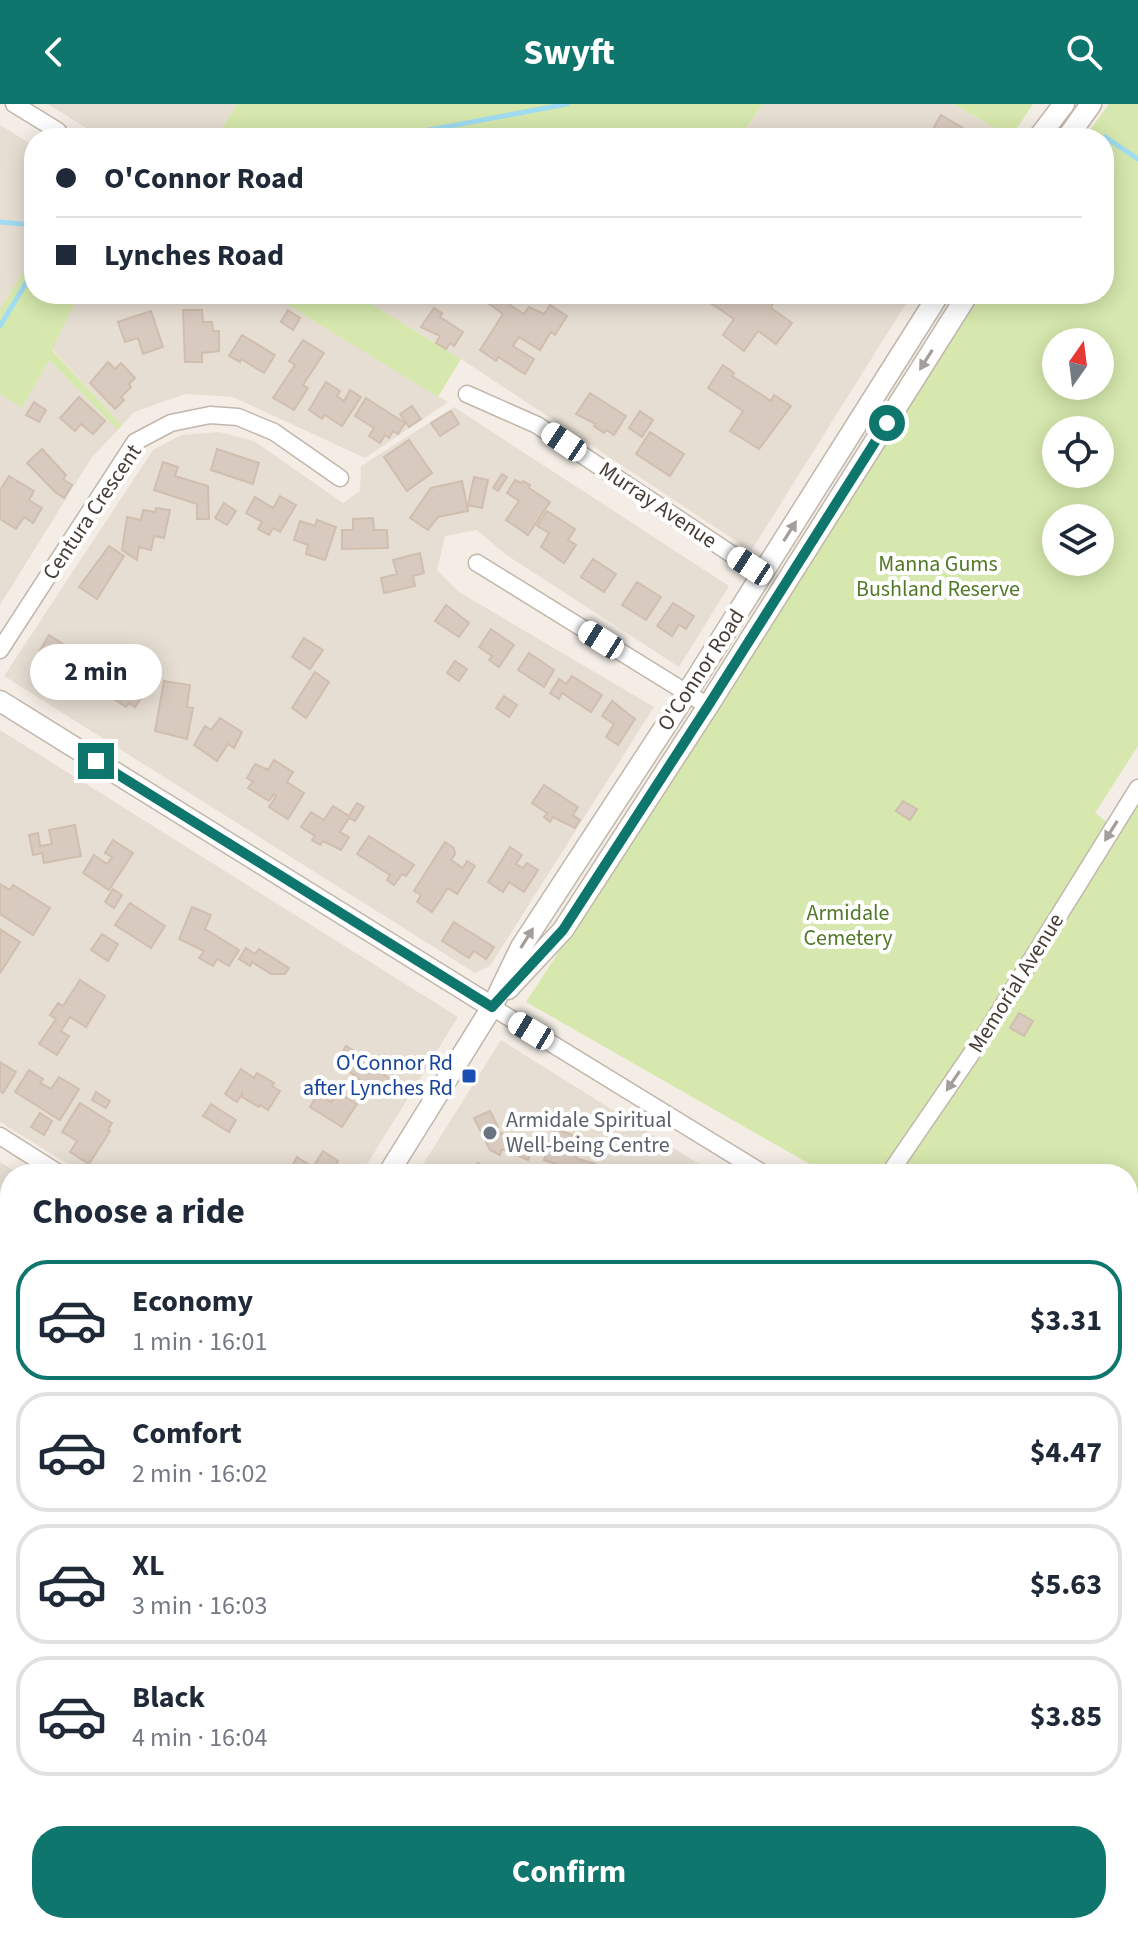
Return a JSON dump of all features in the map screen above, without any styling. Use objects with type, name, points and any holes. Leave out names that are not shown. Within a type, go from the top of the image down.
[{"type":"street","points":[[14,104],[53,128]]},
{"type":"street","points":[[1046,128],[1064,104]]},
{"type":"street","points":[[1074,128],[1091,104]]},
{"type":"street","name":"O'Connor Road","points":[[394,1164],[492,1007],[521,947],[763,575],[933,304]]},
{"type":"street","name":"O'Connor Road","points":[[492,1007],[563,930],[962,304]]},
{"type":"street","name":"Murray Avenue","points":[[467,394],[537,425],[763,575]]},
{"type":"street","name":"Centura Crescent","points":[[0,650],[135,442],[171,423],[210,415],[238,417],[274,432],[340,478]]},
{"type":"street","points":[[477,563],[708,706]]},
{"type":"street","points":[[0,701],[748,1164]]},
{"type":"street","name":"Memorial Avenue","points":[[896,1164],[994,1020],[1138,788]]},
{"type":"street","points":[[0,1136],[44,1164]]},
{"type":"shaded area","points":[[48,104],[237,104],[222,128],[86,128]]},
{"type":"shaded area","points":[[763,104],[953,104],[995,128],[747,128]]},
{"type":"shaded area","points":[[0,125],[24,140],[24,270],[0,309]]},
{"type":"shaded area","points":[[74,304],[286,304],[448,402],[365,458],[233,397],[185,394],[134,412],[122,425],[52,349]]},
{"type":"shaded area","points":[[371,304],[906,304],[751,551],[461,359]]},
{"type":"shaded area","points":[[49,360],[118,430],[92,457],[0,605],[0,394],[22,407]]},
{"type":"shaded area","points":[[454,407],[729,586],[679,667],[505,554],[477,530],[445,536],[437,570],[459,592],[654,707],[490,966],[475,973],[4,676],[153,450],[181,435],[219,432],[254,441],[343,503],[360,491],[361,466]]},
{"type":"shaded area","points":[[0,730],[458,1017],[367,1164],[68,1164],[0,1122]]},
{"type":"shaded area","points":[[501,1040],[699,1164],[423,1164]]},
{"type":"green space","points":[[237,104],[763,104],[747,128],[222,128]]},
{"type":"green space","points":[[953,104],[1033,104],[1017,128],[995,128]]},
{"type":"green space","name":"Armidale Cemetery","points":[[1109,104],[1138,104],[1138,746],[1095,813],[1121,832],[1138,805],[1138,1164],[810,1164],[526,1002],[976,304],[1114,304],[1114,128],[1091,128]]},
{"type":"green space","points":[[24,270],[24,304],[74,304],[52,350],[122,425],[118,430],[49,360],[22,408],[0,394],[0,309]]},
{"type":"green space","points":[[286,304],[371,304],[461,359],[438,397]]},
{"type":"building","points":[[941,115],[963,128],[934,128]]},
{"type":"building","points":[[489,304],[511,304],[524,314],[529,307],[544,314],[550,305],[567,316],[555,335],[551,332],[540,350],[519,337],[513,346],[534,359],[525,374],[480,350],[503,314]]},
{"type":"building","points":[[712,304],[773,304],[771,308],[792,323],[776,344],[758,331],[744,351],[723,335],[734,319]]},
{"type":"building","points":[[434,308],[442,313],[440,317],[463,332],[454,346],[450,343],[446,349],[436,343],[440,336],[421,327]]},
{"type":"building","points":[[183,310],[202,310],[203,322],[212,322],[213,331],[219,331],[219,351],[202,353],[202,362],[185,362]]},
{"type":"building","points":[[288,310],[300,318],[293,330],[281,322]]},
{"type":"building","points":[[151,311],[163,347],[143,354],[138,338],[125,342],[118,322]]},
{"type":"building","points":[[242,335],[275,355],[264,373],[241,359],[240,362],[229,356]]},
{"type":"building","points":[[303,340],[324,353],[303,385],[308,388],[294,410],[273,398],[295,365],[289,361]]},
{"type":"building","points":[[108,362],[115,369],[121,363],[135,378],[121,397],[124,400],[115,409],[90,383]]},
{"type":"building","points":[[723,365],[734,373],[732,376],[771,401],[774,395],[791,406],[759,449],[730,431],[743,411],[708,388]]},
{"type":"building","points":[[326,382],[340,391],[337,396],[344,401],[350,390],[361,397],[342,426],[325,415],[322,419],[309,410]]},
{"type":"building","points":[[590,393],[626,416],[614,435],[606,430],[604,433],[594,426],[596,424],[576,414]]},
{"type":"building","points":[[79,397],[105,421],[93,434],[81,424],[75,431],[60,418]]},
{"type":"building","points":[[366,398],[405,423],[398,434],[393,431],[389,438],[385,435],[380,443],[369,436],[374,428],[355,416]]},
{"type":"building","points":[[34,402],[46,410],[39,422],[26,415]]},
{"type":"building","points":[[412,406],[421,419],[409,427],[400,414]]},
{"type":"building","points":[[451,411],[459,424],[440,436],[431,423]]},
{"type":"building","points":[[640,411],[653,420],[642,437],[629,428]]},
{"type":"building","points":[[650,432],[684,454],[670,476],[636,454]]},
{"type":"building","points":[[409,440],[432,473],[407,491],[384,457]]},
{"type":"building","points":[[42,449],[66,475],[63,479],[72,485],[64,498],[27,463]]},
{"type":"building","points":[[217,449],[259,463],[253,484],[211,470]]},
{"type":"building","points":[[163,462],[178,467],[175,476],[208,486],[209,519],[197,519],[197,504],[154,490]]},
{"type":"building","points":[[502,474],[507,477],[498,491],[493,488]]},
{"type":"building","points":[[9,476],[34,491],[29,500],[42,508],[33,523],[24,517],[16,529],[0,519],[0,490]]},
{"type":"building","points":[[474,477],[488,480],[482,508],[468,505]]},
{"type":"building","points":[[515,480],[530,485],[529,488],[550,502],[528,535],[506,520],[519,501],[507,493]]},
{"type":"building","points":[[462,481],[468,511],[438,517],[428,530],[410,518],[431,488]]},
{"type":"building","points":[[280,496],[296,505],[280,532],[273,528],[269,535],[258,529],[262,522],[246,513],[255,497],[273,508]]},
{"type":"building","points":[[224,503],[236,511],[227,525],[215,518]]},
{"type":"building","points":[[156,508],[170,510],[164,538],[154,536],[151,550],[139,547],[137,560],[122,550],[127,517],[141,520],[143,510],[155,512]]},
{"type":"building","points":[[547,511],[575,529],[568,540],[576,545],[564,563],[541,547],[549,533],[537,526]]},
{"type":"building","points":[[373,518],[374,530],[387,530],[388,548],[342,549],[342,530],[353,530],[353,519]]},
{"type":"building","points":[[317,520],[336,527],[325,560],[306,554],[308,545],[294,540],[300,521],[315,526]]},
{"type":"building","points":[[109,546],[124,556],[97,599],[79,587]]},
{"type":"building","points":[[420,553],[424,573],[413,576],[415,586],[384,593],[381,578],[397,574],[393,560]]},
{"type":"building","points":[[593,559],[616,574],[604,592],[581,577]]},
{"type":"building","points":[[637,582],[661,597],[646,620],[622,605]]},
{"type":"building","points":[[673,603],[694,616],[686,629],[679,625],[672,636],[657,626]]},
{"type":"building","points":[[446,605],[469,623],[459,637],[435,621]]},
{"type":"building","points":[[491,629],[514,645],[499,667],[489,660],[492,656],[479,647]]},
{"type":"building","points":[[49,635],[77,653],[79,649],[93,657],[79,678],[56,668],[58,665],[39,652]]},
{"type":"building","points":[[304,638],[323,650],[310,669],[292,657]]},
{"type":"building","points":[[529,653],[554,670],[544,687],[518,670]]},
{"type":"building","points":[[455,661],[467,669],[459,681],[447,673]]},
{"type":"building","points":[[104,669],[139,688],[137,691],[143,695],[135,707],[129,703],[126,707],[100,690],[102,686],[96,682]]},
{"type":"building","points":[[315,672],[329,682],[306,718],[292,708]]},
{"type":"building","points":[[572,676],[602,695],[591,712],[562,693],[559,699],[550,693],[559,679],[566,684]]},
{"type":"building","points":[[164,681],[190,685],[187,707],[193,708],[187,739],[155,731]]},
{"type":"building","points":[[504,696],[517,705],[509,717],[496,708]]},
{"type":"building","points":[[612,701],[635,719],[618,745],[606,737],[614,724],[602,716]]},
{"type":"building","points":[[220,718],[242,732],[234,748],[228,744],[217,761],[194,745],[205,726],[211,730]]},
{"type":"building","points":[[274,760],[293,772],[287,782],[304,793],[288,819],[269,807],[276,796],[274,794],[269,801],[248,788],[253,782],[247,778],[255,764],[268,770]]},
{"type":"building","points":[[544,785],[578,807],[573,815],[580,820],[575,828],[553,817],[550,822],[544,817],[547,813],[532,803]]},
{"type":"building","points":[[903,801],[917,809],[910,820],[896,811]]},
{"type":"building","points":[[357,803],[364,807],[355,821],[349,818],[340,832],[349,837],[341,850],[323,841],[320,845],[312,840],[315,836],[301,827],[311,812],[324,820],[333,806],[349,816]]},
{"type":"building","points":[[75,825],[81,856],[44,863],[42,853],[33,855],[29,835],[38,833],[40,846],[52,844],[49,830]]},
{"type":"building","points":[[369,836],[414,865],[394,885],[387,880],[390,875],[357,854]]},
{"type":"building","points":[[113,840],[133,853],[109,890],[83,873],[94,855],[107,864],[112,857],[105,853]]},
{"type":"building","points":[[445,842],[454,848],[455,854],[451,860],[463,868],[467,861],[475,866],[457,894],[448,888],[432,912],[417,902],[421,895],[414,891]]},
{"type":"building","points":[[510,847],[522,855],[516,864],[523,868],[527,863],[538,870],[524,892],[509,882],[503,892],[488,882]]},
{"type":"building","points":[[0,884],[10,890],[13,885],[50,908],[33,935],[0,914]]},
{"type":"building","points":[[113,889],[122,895],[114,908],[105,902]]},
{"type":"building","points":[[130,903],[165,926],[151,948],[115,925]]},
{"type":"building","points":[[192,907],[211,915],[205,929],[239,950],[229,966],[217,959],[213,966],[199,958],[204,951],[179,939]]},
{"type":"building","points":[[454,922],[494,947],[486,959],[474,951],[469,958],[442,941]]},
{"type":"building","points":[[0,929],[20,942],[0,973]]},
{"type":"building","points":[[102,934],[118,944],[108,961],[91,950]]},
{"type":"building","points":[[246,948],[255,954],[259,949],[289,968],[285,974],[271,974],[252,962],[250,966],[239,959]]},
{"type":"building","points":[[80,980],[105,996],[86,1027],[70,1017],[61,1031],[69,1036],[57,1055],[39,1044],[56,1019],[50,1015],[58,1003],[63,1006]]},
{"type":"building","points":[[1019,1013],[1033,1021],[1024,1036],[1010,1028]]},
{"type":"building","points":[[346,1046],[382,1068],[380,1072],[392,1080],[386,1091],[382,1089],[377,1096],[358,1084],[360,1081],[357,1077],[336,1063]]},
{"type":"building","points":[[0,1062],[16,1072],[3,1093],[0,1091]]},
{"type":"building","points":[[241,1069],[254,1078],[257,1073],[274,1083],[272,1086],[280,1091],[268,1110],[242,1097],[242,1094],[237,1102],[225,1094]]},
{"type":"building","points":[[29,1070],[43,1079],[40,1083],[51,1089],[59,1077],[79,1089],[60,1120],[15,1092]]},
{"type":"building","points":[[96,1092],[110,1101],[106,1108],[92,1100]]},
{"type":"building","points":[[337,1092],[357,1104],[342,1127],[310,1107],[318,1094],[331,1102]]},
{"type":"building","points":[[80,1103],[112,1123],[89,1164],[70,1152],[77,1141],[62,1132]]},
{"type":"building","points":[[211,1104],[236,1120],[229,1132],[203,1116]]},
{"type":"building","name":"Armidale Spiritual Well-being Centre","points":[[490,1111],[498,1127],[492,1130],[534,1144],[528,1160],[502,1149],[500,1155],[490,1150],[474,1118]]},
{"type":"building","points":[[40,1113],[52,1121],[44,1135],[31,1127]]},
{"type":"building","points":[[555,1129],[582,1138],[576,1158],[595,1164],[556,1164],[544,1160]]},
{"type":"building","points":[[323,1151],[338,1161],[336,1164],[315,1164]]},
{"type":"building","points":[[297,1157],[308,1164],[293,1164]]},
{"type":"waterway","points":[[440,128],[567,104]]},
{"type":"waterway","points":[[1114,143],[1138,159]]},
{"type":"waterway","points":[[0,222],[24,224]]},
{"type":"waterway","points":[[0,326],[24,286]]},
{"type":"place","name":"O'Connor Rd after Lynches Rd","points":[[469,1076]]},
{"type":"place","name":"Armidale Spiritual Well-being Centre","points":[[490,1133]]},
{"type":"route","points":[[96,761],[492,1007],[563,930],[887,423]]},
{"type":"park label","name":"Manna Gums Bushland Reserve","points":[[938,576]]}]
